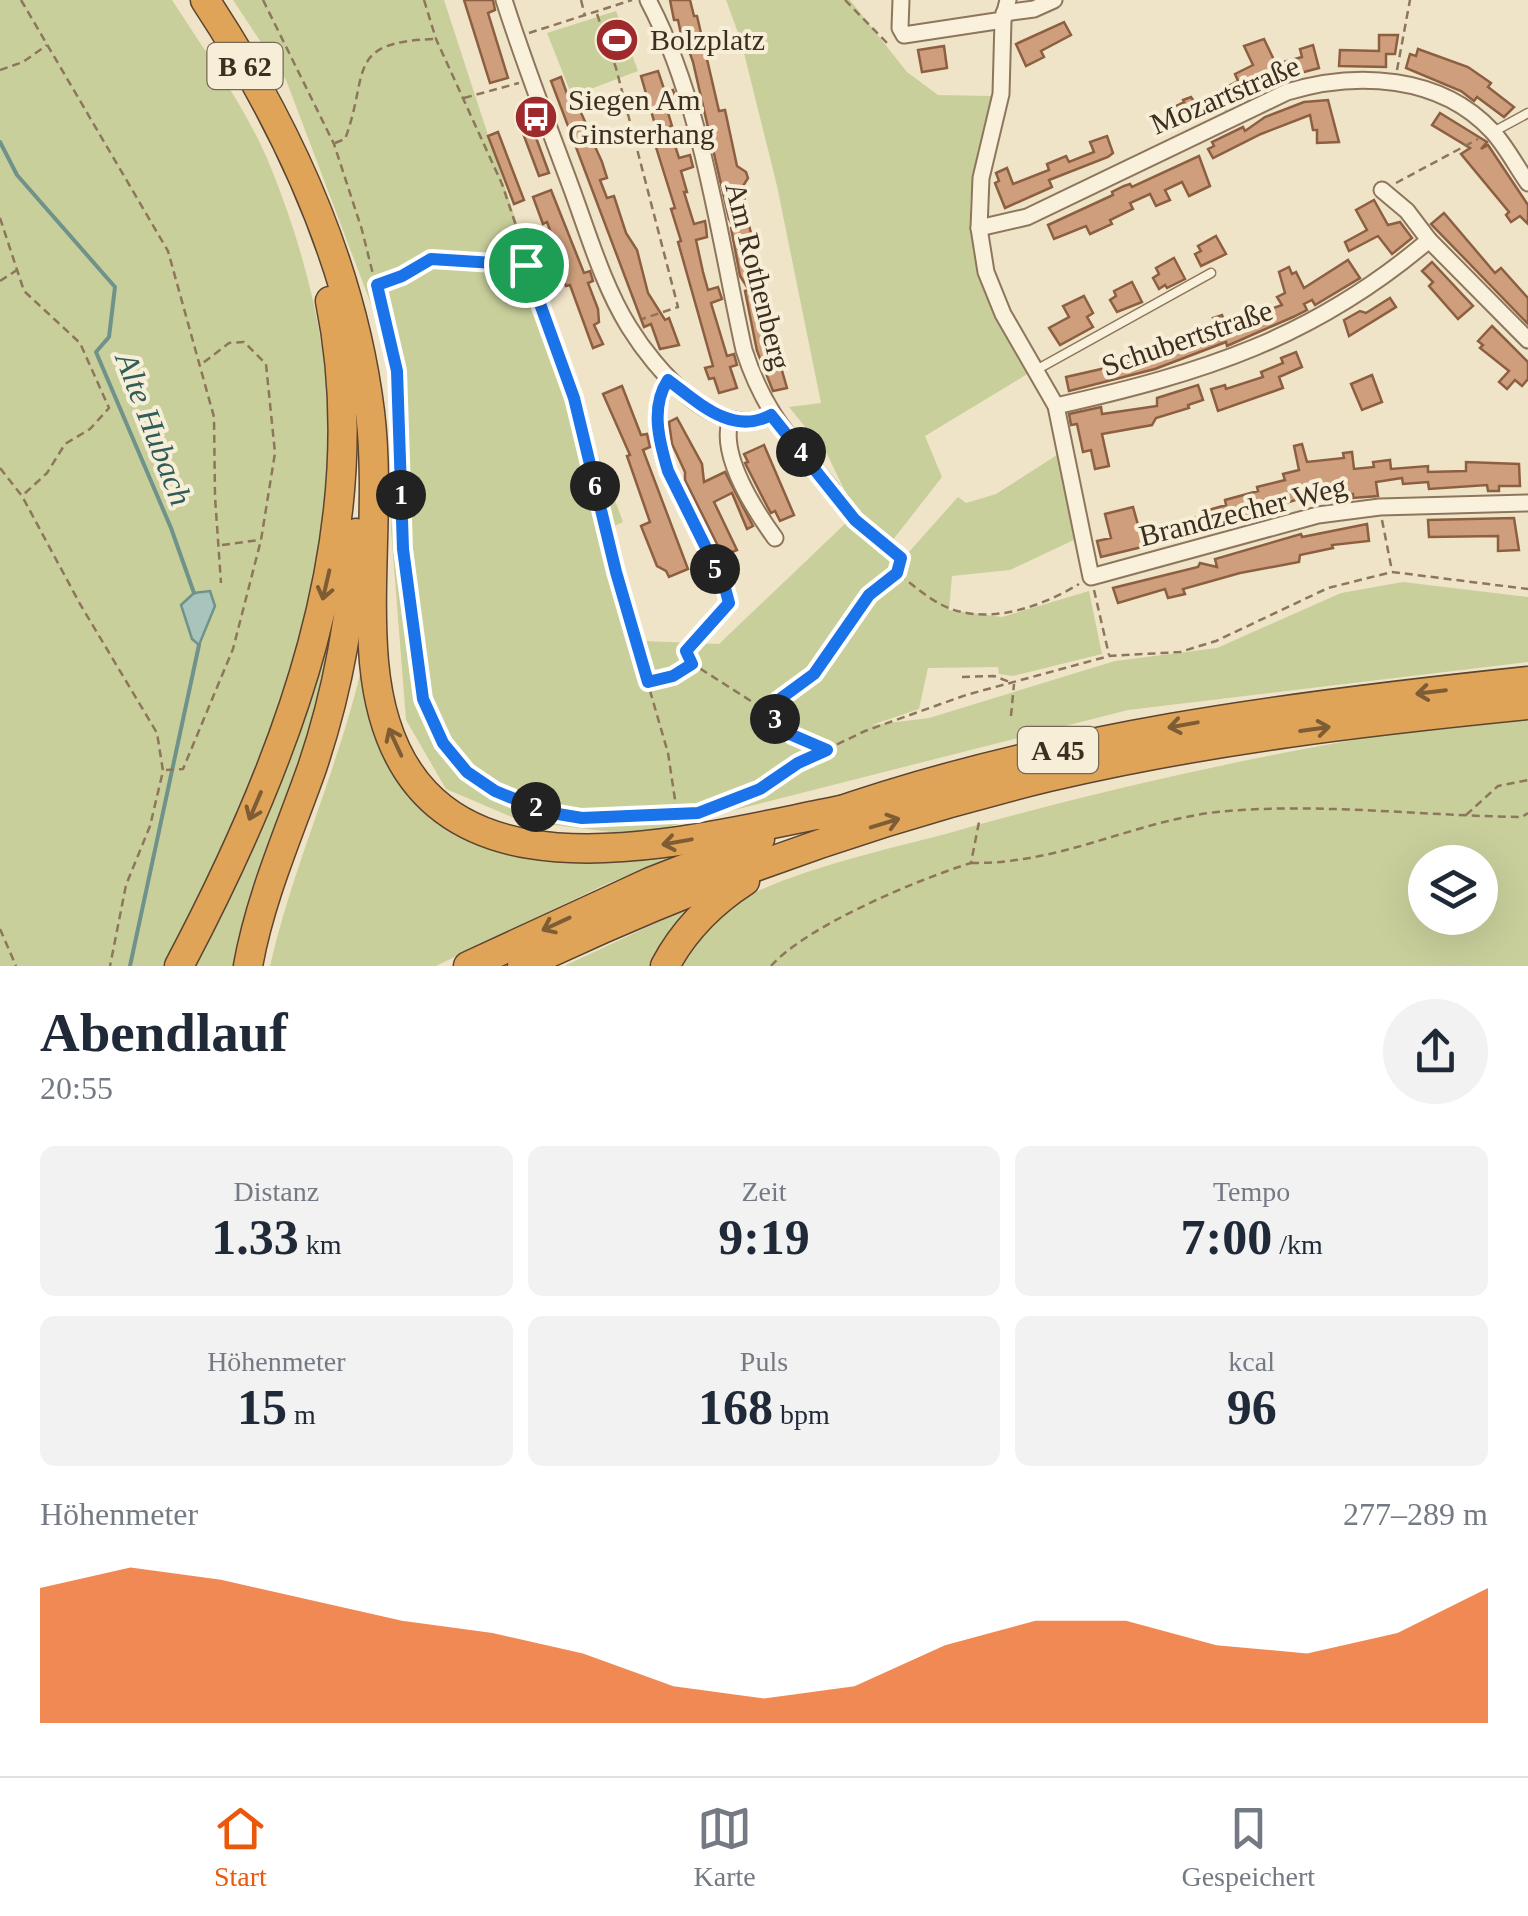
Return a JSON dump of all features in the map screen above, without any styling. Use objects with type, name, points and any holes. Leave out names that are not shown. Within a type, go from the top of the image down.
[{"type":"highway","name":"B 62","points":[[192,0],[254,103],[296,190],[325,280]]},
{"type":"highway","name":"B 62","points":[[205,0],[282,134],[326,237],[358,345],[372,432],[373,519]]},
{"type":"highway","points":[[178,966],[263,786],[302,677],[326,590],[339,517],[344,433],[340,364],[325,280]]},
{"type":"highway","points":[[248,966],[272,880],[330,709],[350,606],[357,520],[355,432],[344,342],[325,280]]},
{"type":"highway","points":[[373,519],[372,640],[384,712],[398,750],[420,784],[466,823],[527,845],[598,850],[659,845],[842,810]]},
{"type":"highway","points":[[261,966],[275,910],[342,711],[362,608],[373,519]]},
{"type":"highway","name":"A 45","points":[[468,966],[650,882],[842,810],[985,768],[1131,734],[1279,709],[1528,681]]},
{"type":"highway","name":"A 45","points":[[522,966],[665,902],[921,811],[1118,762],[1298,732],[1528,705]]},
{"type":"highway","points":[[665,966],[702,914],[751,877],[792,854]]},
{"type":"street","points":[[504,0],[585,225],[627,324],[668,380],[730,420],[755,424],[771,415]]},
{"type":"street","name":"Am Rothenberg","points":[[648,0],[670,42],[689,99],[744,350],[755,384],[771,415],[832,490]]},
{"type":"street","points":[[901,0],[900,28],[904,36],[1005,11],[1034,9],[1054,0]]},
{"type":"street","points":[[1005,11],[1001,94],[981,178],[979,228],[986,272],[1003,314],[1056,406],[1092,577]]},
{"type":"street","name":"Mozartstraße","points":[[979,228],[1027,217],[1287,92],[1312,84],[1353,79],[1395,82],[1432,92],[1467,110],[1492,132],[1528,182]]},
{"type":"street","points":[[1382,190],[1406,210],[1429,240],[1528,340]]},
{"type":"street","name":"Schubertstraße","points":[[1056,406],[1146,386],[1266,345],[1371,287],[1429,240]]},
{"type":"street","points":[[668,380],[656,409],[662,452],[724,584]]},
{"type":"street","points":[[730,420],[728,451],[760,517],[775,538]]},
{"type":"street","name":"Brandzecher Weg","points":[[1092,577],[1318,515],[1380,507],[1528,503]]},
{"type":"lane","points":[[1492,132],[1528,113]]},
{"type":"lane","points":[[1036,370],[1211,272]]},
{"type":"path","points":[[21,0],[168,251],[214,417],[221,583]]},
{"type":"path","points":[[263,0],[334,144],[377,285],[397,371],[403,549],[423,699],[443,743],[467,772],[495,791],[546,812],[582,818],[698,813],[728,803],[865,731],[966,695],[1109,656],[1180,652],[1216,641],[1328,588],[1392,572],[1528,589]]},
{"type":"path","points":[[424,0],[436,39],[502,184],[526,265],[574,398],[616,572],[668,754],[677,813]]},
{"type":"path","points":[[581,0],[585,17]]},
{"type":"path","points":[[528,33],[632,0]]},
{"type":"path","points":[[844,0],[886,43],[891,41]]},
{"type":"path","points":[[1395,82],[1410,0]]},
{"type":"path","points":[[597,14],[616,68],[678,307],[627,324]]},
{"type":"path","points":[[334,144],[345,139],[355,114],[368,55],[379,48],[412,40],[436,39]]},
{"type":"path","points":[[0,70],[23,62],[47,45]]},
{"type":"path","points":[[463,99],[522,82]]},
{"type":"path","points":[[1382,190],[1492,132]]},
{"type":"path","points":[[0,218],[24,291],[80,343],[108,408],[90,428],[65,444],[47,473],[22,496]]},
{"type":"path","points":[[377,285],[431,259],[526,265]]},
{"type":"path","points":[[0,281],[18,269]]},
{"type":"path","points":[[163,771],[183,769],[233,648],[261,540],[275,453],[266,364],[244,342],[229,343],[202,364]]},
{"type":"path","points":[[0,468],[22,496],[80,604],[157,733],[163,771],[150,826],[126,885],[110,966]]},
{"type":"path","points":[[765,710],[814,674],[869,595],[897,573],[901,558],[855,520],[832,490]]},
{"type":"path","points":[[1380,507],[1392,572]]},
{"type":"path","points":[[220,546],[261,540]]},
{"type":"path","points":[[897,573],[944,606],[980,615],[1012,613],[1066,592]]},
{"type":"path","points":[[1092,577],[1109,656]]},
{"type":"path","points":[[724,584],[729,603],[686,651],[692,664],[765,710],[792,735],[827,750]]},
{"type":"path","points":[[648,682],[673,676],[692,664]]},
{"type":"path","points":[[962,677],[994,676],[1014,684]]},
{"type":"path","points":[[1010,716],[1014,684]]},
{"type":"path","points":[[1464,816],[1498,786],[1528,780]]},
{"type":"path","points":[[770,966],[781,954],[852,912],[941,872],[972,863],[1019,861],[1068,852],[1147,827],[1214,813],[1274,809],[1522,817],[1528,812]]},
{"type":"path","points":[[972,863],[979,822]]},
{"type":"path","points":[[0,929],[16,966]]},
{"type":"green space","points":[[0,0],[172,0],[237,100],[269,163],[306,271],[322,345],[331,479],[324,541],[310,603],[283,700],[248,800],[164,966],[0,966]]},
{"type":"green space","points":[[233,0],[444,0],[548,319],[623,522],[612,527],[643,641],[719,644],[849,520],[900,562],[958,497],[966,503],[996,494],[1060,453],[1078,538],[1010,570],[952,576],[949,610],[1002,617],[1089,591],[1102,654],[1013,676],[999,674],[998,667],[928,668],[919,709],[872,725],[929,718],[1115,661],[1217,648],[1341,593],[1403,582],[1528,597],[1528,662],[1128,710],[636,835],[521,821],[446,789],[406,720],[391,529],[402,386],[286,80]]},
{"type":"green space","points":[[726,0],[850,0],[907,72],[938,95],[992,96],[972,182],[973,242],[985,288],[1029,373],[925,436],[942,477],[892,541],[856,514],[827,454],[789,407],[821,403],[777,186],[741,41]]},
{"type":"green space","points":[[616,11],[638,71],[572,96],[547,33]]},
{"type":"green space","points":[[347,535],[327,682],[239,966],[187,966]]},
{"type":"green space","points":[[364,657],[380,719],[479,833],[721,838],[604,885],[436,966],[270,966]]},
{"type":"green space","points":[[1528,719],[1528,966],[678,966],[704,932],[735,904],[760,890],[829,865],[1116,789],[1343,742]]},
{"type":"green space","points":[[701,902],[671,932],[651,966],[564,966]]},
{"type":"water","points":[[210,591],[215,606],[199,645],[192,639],[181,605],[194,593]]},
{"type":"building","points":[[464,0],[493,0],[495,10],[488,13],[508,78],[490,83]]},
{"type":"building","points":[[670,0],[690,0],[719,111],[725,110],[737,166],[748,178],[743,186],[746,212],[773,328],[770,329],[787,388],[773,391],[757,351],[745,291],[749,290],[740,276],[731,228],[734,227],[693,62],[678,20],[674,20]]},
{"type":"building","points":[[1064,22],[1071,35],[1041,51],[1044,57],[1026,66],[1016,44]]},
{"type":"building","points":[[1379,35],[1398,35],[1395,54],[1386,54],[1386,67],[1339,66],[1340,50],[1379,51]]},
{"type":"building","points":[[1264,39],[1275,62],[1280,63],[1302,57],[1300,49],[1313,45],[1319,68],[1266,82],[1229,102],[1226,109],[1212,110],[1210,106],[1174,128],[1166,111],[1191,97],[1195,103],[1238,81],[1235,74],[1253,65],[1244,46]]},
{"type":"building","points":[[944,46],[947,68],[922,72],[918,50]]},
{"type":"building","points":[[1418,49],[1468,67],[1491,83],[1488,87],[1514,107],[1504,117],[1477,97],[1474,101],[1461,91],[1406,68],[1410,54],[1416,56]]},
{"type":"building","points":[[658,71],[665,92],[673,90],[677,102],[666,106],[672,126],[669,127],[679,158],[690,155],[693,167],[681,171],[684,192],[694,224],[705,221],[707,237],[696,240],[703,272],[708,290],[718,287],[722,299],[711,303],[727,356],[734,354],[737,365],[730,367],[737,388],[719,393],[705,368],[713,366],[678,242],[681,241],[671,209],[675,208],[655,144],[660,142],[641,76]]},
{"type":"building","points":[[561,77],[572,108],[578,106],[587,126],[588,144],[593,142],[602,162],[607,178],[600,180],[607,198],[614,196],[626,233],[637,250],[648,293],[665,320],[669,318],[679,345],[660,349],[651,324],[644,327],[551,81]]},
{"type":"building","points":[[1328,100],[1339,142],[1317,143],[1317,130],[1313,130],[1310,115],[1213,158],[1208,149],[1214,146],[1212,142],[1243,127],[1245,131],[1265,117],[1304,102]]},
{"type":"building","points":[[1440,113],[1487,142],[1481,149],[1488,145],[1528,205],[1528,224],[1520,216],[1511,222],[1506,215],[1509,212],[1461,154],[1470,148],[1432,125]]},
{"type":"building","points":[[531,124],[549,173],[539,176],[521,128]]},
{"type":"building","points":[[498,132],[524,200],[514,204],[488,136]]},
{"type":"building","points":[[1107,136],[1113,153],[1108,157],[1049,180],[1052,187],[1005,208],[995,183],[999,181],[996,173],[1007,168],[1013,184],[1049,170],[1047,164],[1066,156],[1069,162],[1094,152],[1090,142]]},
{"type":"building","points":[[1199,156],[1210,186],[1189,196],[1182,182],[1165,190],[1170,200],[1156,206],[1150,194],[1130,203],[1133,209],[1110,220],[1112,224],[1090,234],[1086,226],[1054,239],[1048,225],[1124,186],[1132,187]]},
{"type":"building","points":[[551,190],[584,273],[590,271],[593,281],[588,283],[599,322],[594,325],[603,344],[593,348],[570,285],[566,286],[557,265],[562,263],[547,222],[543,224],[533,197]]},
{"type":"building","points":[[1374,200],[1388,225],[1400,222],[1412,238],[1392,254],[1378,236],[1349,251],[1345,242],[1367,230],[1356,210]]},
{"type":"building","points":[[1444,213],[1495,273],[1501,268],[1528,298],[1528,324],[1431,224]]},
{"type":"building","points":[[1216,236],[1226,254],[1201,266],[1195,254],[1201,251],[1198,246]]},
{"type":"building","points":[[1174,258],[1185,279],[1159,289],[1153,278],[1159,274],[1156,268]]},
{"type":"building","points":[[1348,260],[1360,278],[1315,305],[1312,300],[1304,304],[1307,310],[1293,317],[1227,346],[1226,342],[1155,369],[1069,391],[1066,377],[1132,362],[1130,357],[1191,338],[1195,331],[1215,324],[1213,318],[1222,315],[1227,327],[1232,328],[1282,305],[1277,297],[1285,293],[1279,272],[1289,267],[1304,288]]},
{"type":"building","points":[[1432,262],[1473,306],[1458,319],[1429,286],[1433,282],[1422,271]]},
{"type":"building","points":[[1132,282],[1142,302],[1117,312],[1110,300],[1116,296],[1114,291]]},
{"type":"building","points":[[1084,296],[1093,313],[1087,317],[1093,327],[1060,345],[1049,328],[1069,317],[1063,306]]},
{"type":"building","points":[[1390,298],[1396,307],[1349,336],[1344,320],[1360,311],[1366,313]]},
{"type":"building","points":[[1492,326],[1528,362],[1528,379],[1522,386],[1515,380],[1507,389],[1499,382],[1509,371],[1480,348],[1483,345],[1478,341]]},
{"type":"building","points":[[1296,352],[1302,367],[1279,377],[1283,388],[1218,411],[1211,389],[1225,385],[1226,389],[1263,377],[1261,372],[1283,363],[1281,358]]},
{"type":"building","points":[[1372,375],[1382,402],[1362,410],[1351,384]]},
{"type":"building","points":[[1198,385],[1203,400],[1188,405],[1189,408],[1156,418],[1152,425],[1102,434],[1109,466],[1095,469],[1091,450],[1083,452],[1077,424],[1071,425],[1069,414],[1101,407],[1102,414],[1157,406],[1157,398]]},
{"type":"building","points":[[622,386],[641,435],[647,434],[650,447],[643,450],[688,569],[669,577],[657,566],[641,526],[650,522],[627,456],[630,455],[603,394]]},
{"type":"building","points":[[677,418],[702,464],[704,482],[725,472],[753,526],[747,529],[732,493],[714,502],[737,550],[723,556],[685,480],[672,444],[669,422]]},
{"type":"building","points":[[1302,444],[1307,462],[1344,458],[1343,453],[1352,452],[1354,469],[1390,460],[1391,469],[1428,466],[1428,472],[1466,471],[1466,462],[1519,464],[1520,486],[1499,486],[1499,491],[1488,491],[1487,485],[1429,489],[1428,482],[1403,484],[1402,478],[1376,482],[1378,496],[1318,497],[1318,493],[1251,514],[1252,518],[1215,525],[1216,529],[1101,557],[1097,541],[1111,538],[1105,514],[1133,507],[1140,532],[1206,515],[1205,511],[1226,505],[1225,500],[1258,491],[1257,487],[1285,480],[1283,474],[1299,470],[1294,446]]},
{"type":"building","points":[[764,445],[794,515],[780,521],[775,511],[771,513],[745,463],[748,462],[744,454]]},
{"type":"building","points":[[1514,518],[1519,550],[1498,551],[1498,536],[1429,537],[1428,520]]},
{"type":"building","points":[[1367,524],[1369,541],[1332,545],[1333,548],[1300,555],[1299,562],[1183,589],[1185,594],[1168,598],[1165,589],[1118,603],[1113,588],[1198,567],[1200,563],[1217,567],[1215,559],[1301,534],[1302,537]]},
{"type":"waterway","name":"Alte Hubach","points":[[0,142],[17,175],[115,287],[109,337],[96,352],[171,528],[194,593]]},
{"type":"waterway","points":[[130,966],[199,645]]},
{"type":"place","name":"Bolzplatz","points":[[617,40]]},
{"type":"place","name":"Siegen Am Ginsterhang","points":[[536,117]]},
{"type":"route","points":[[431,259],[526,265],[574,398],[616,572],[648,682],[673,676],[692,664],[686,651],[729,603],[724,584],[662,452],[656,409],[668,380],[730,420],[755,424],[771,415],[855,520],[901,558],[897,573],[869,595],[814,674],[765,710],[792,735],[827,750],[728,803],[698,813],[582,818],[546,812],[495,791],[467,772],[443,743],[423,699],[403,549],[397,371],[377,285],[431,259]]}]
